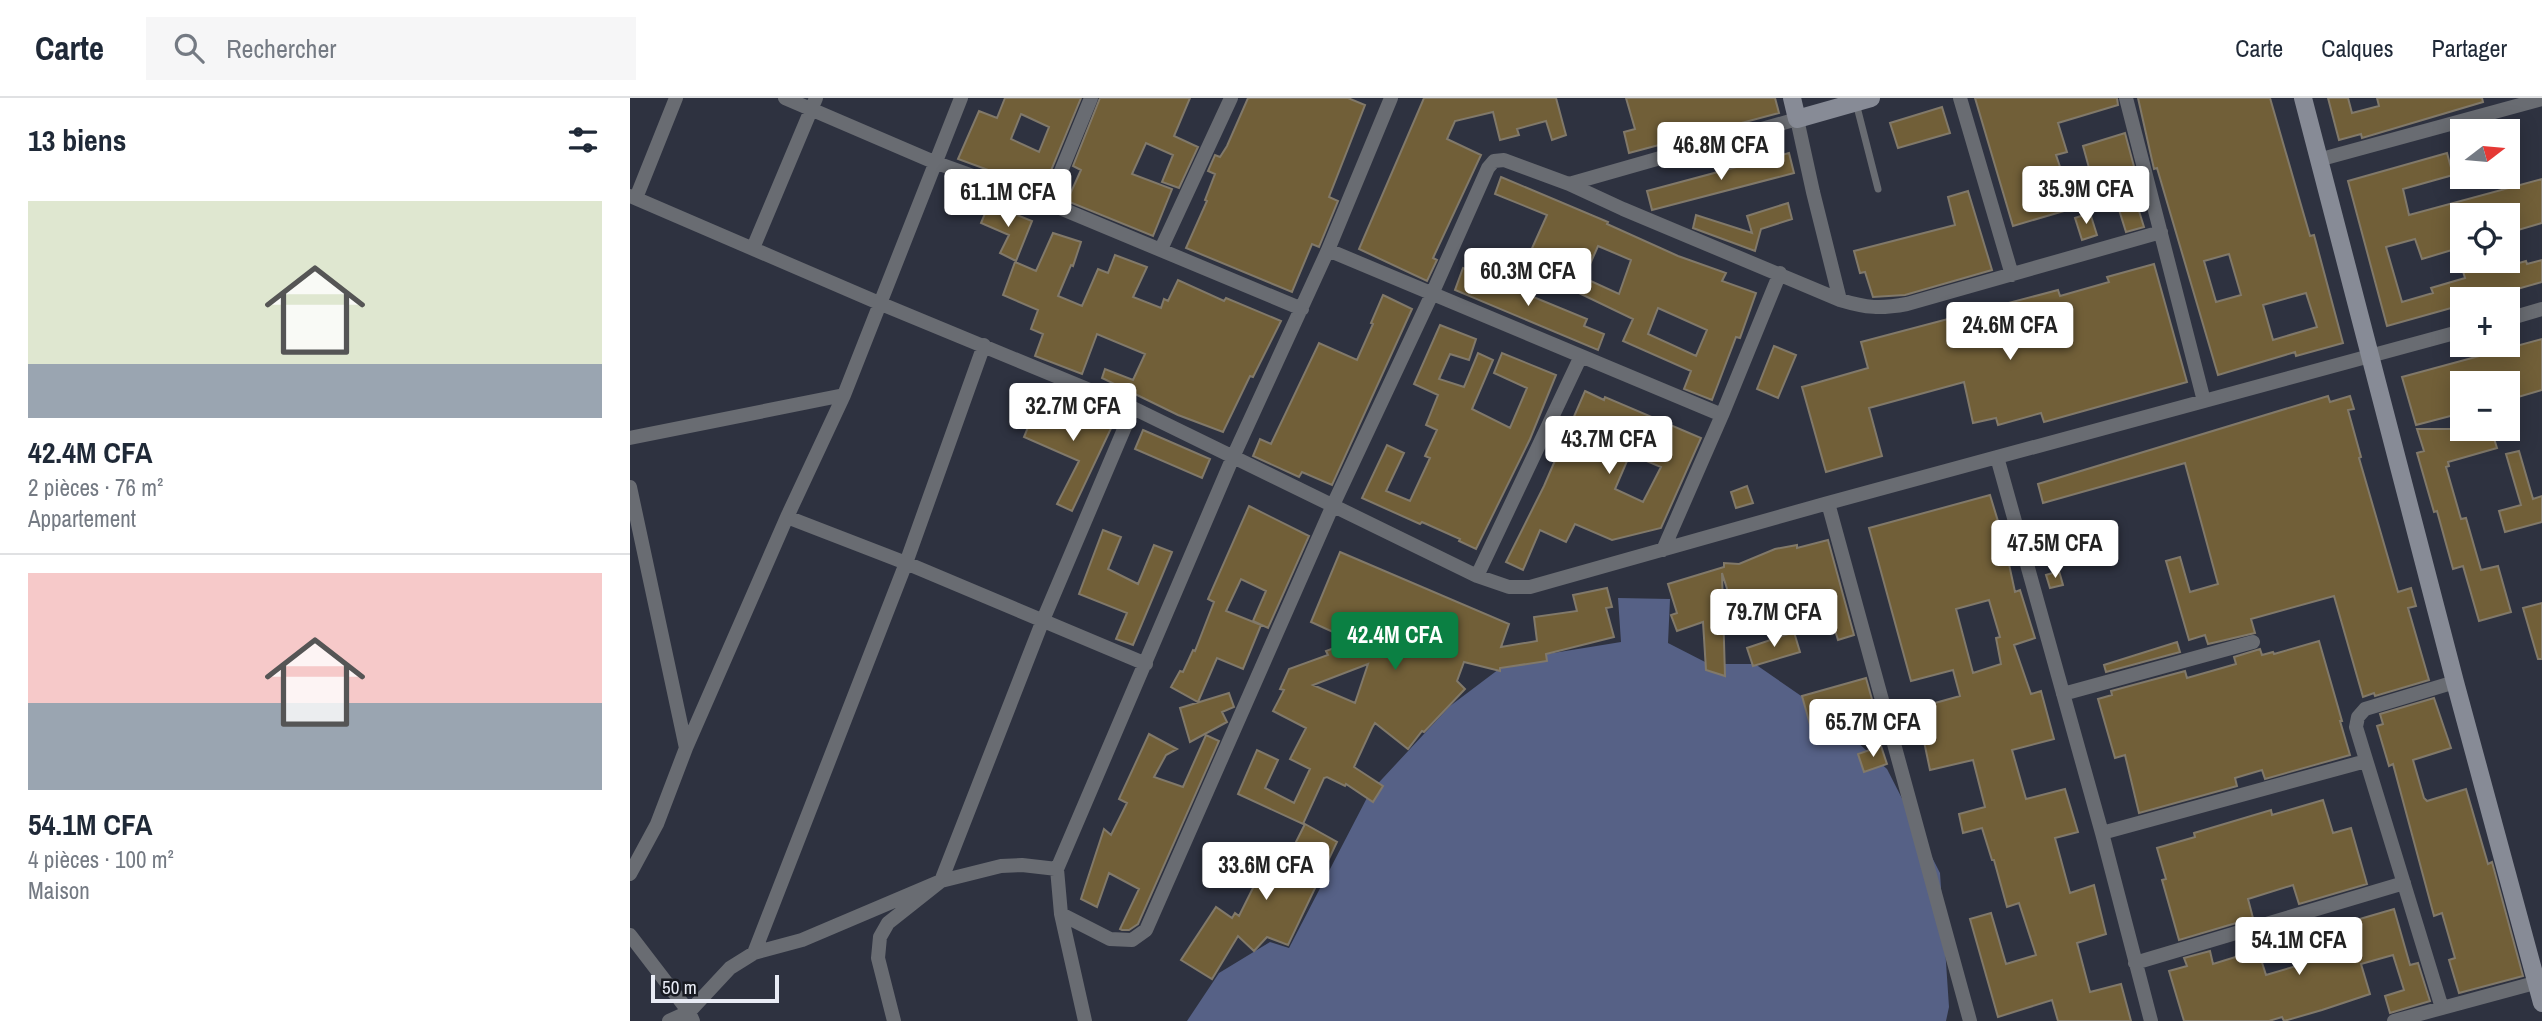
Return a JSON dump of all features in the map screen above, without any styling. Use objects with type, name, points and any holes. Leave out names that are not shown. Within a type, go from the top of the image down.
[{"type":"street","points":[[676,98],[633,197],[1133,408],[1477,576],[1509,587],[1530,587],[2450,334]]},
{"type":"street","points":[[785,98],[813,104],[934,162],[1048,203],[1302,309]]},
{"type":"street","points":[[630,874],[657,824],[686,748],[787,517],[844,395],[961,98]]},
{"type":"street","points":[[1048,203],[1091,98]]},
{"type":"street","points":[[1161,249],[1231,98]]},
{"type":"street","points":[[1085,1021],[1061,914],[1057,869],[1233,457],[1328,250],[1391,98]]},
{"type":"street","points":[[1792,98],[1840,300]]},
{"type":"street","points":[[1960,98],[2012,275]]},
{"type":"street","points":[[2126,98],[2204,401]]},
{"type":"street","points":[[2303,98],[2455,682],[2539,982],[2542,1003]]},
{"type":"street","points":[[2318,160],[2542,99]]},
{"type":"street","points":[[1569,184],[1863,100]]},
{"type":"street","points":[[753,248],[813,104]]},
{"type":"street","points":[[1061,914],[1110,939],[1132,940],[1146,930],[1333,505],[1494,160],[1504,160],[1569,184],[1861,307],[1880,309],[1907,304],[2161,232]]},
{"type":"street","points":[[1328,250],[1722,415]]},
{"type":"street","points":[[1663,550],[1780,273]]},
{"type":"street","points":[[2520,315],[2542,309]]},
{"type":"street","points":[[754,953],[906,563],[984,345]]},
{"type":"street","points":[[1477,576],[1581,356]]},
{"type":"street","points":[[630,438],[844,395]]},
{"type":"street","points":[[894,1021],[878,958],[880,937],[888,923],[941,881],[1042,620],[1133,408]]},
{"type":"street","points":[[1997,457],[2102,833],[2151,1021]]},
{"type":"street","points":[[630,487],[686,748]]},
{"type":"street","points":[[1828,503],[1970,1021]]},
{"type":"street","points":[[787,517],[906,563],[1146,664]]},
{"type":"street","points":[[2063,694],[2253,642]]},
{"type":"street","points":[[2442,1008],[2356,727],[2358,717],[2365,709],[2455,682]]},
{"type":"street","points":[[2102,833],[2366,761]]},
{"type":"street","points":[[669,1021],[691,1016],[730,968],[754,953],[802,940],[941,881],[1001,866],[1022,865],[1057,869]]},
{"type":"street","points":[[2135,963],[2404,884]]},
{"type":"street","points":[[630,935],[691,1016]]},
{"type":"street","points":[[2394,1021],[2539,982]]},
{"type":"lane","points":[[1863,100],[1878,189]]},
{"type":"shaded area","points":[[1618,598],[1670,599],[1668,643],[1709,664],[1755,664],[1823,711],[1887,769],[1940,873],[1949,1007],[1946,1021],[1187,1021],[1219,973],[1270,942],[1289,948],[1370,792],[1450,706],[1511,660],[1621,642]]},
{"type":"building","points":[[1005,98],[1081,98],[1043,190],[958,159],[979,111],[997,118]],"holes":[[[1021,114],[1049,127],[1039,152],[1011,139]]]},
{"type":"building","points":[[1100,98],[1190,98],[1174,136],[1198,147],[1179,188],[1162,182],[1173,155],[1146,143],[1132,174],[1172,189],[1153,236],[1067,201],[1081,170],[1073,166]]},
{"type":"building","points":[[1248,98],[1348,98],[1365,105],[1329,197],[1338,201],[1319,247],[1312,244],[1292,292],[1186,248],[1207,201],[1205,200],[1215,174],[1208,171],[1215,155],[1220,157],[1227,146]]},
{"type":"building","points":[[1424,98],[1556,98],[1566,135],[1552,140],[1546,121],[1517,129],[1519,135],[1500,140],[1493,112],[1455,121],[1447,139],[1481,155],[1433,258],[1437,260],[1427,281],[1359,249]]},
{"type":"building","points":[[1626,98],[1775,98],[1779,113],[1629,153],[1624,132],[1635,129]]},
{"type":"building","points":[[1975,98],[2117,98],[2118,105],[2058,123],[2067,152],[2056,155],[2074,208],[2013,226]]},
{"type":"building","points":[[2138,98],[2270,98],[2310,236],[2314,235],[2343,343],[2296,356],[2295,352],[2218,375],[2157,168],[2154,169]],"holes":[[[2229,254],[2241,295],[2216,302],[2204,261]],[[2306,293],[2317,327],[2273,340],[2263,305]]]},
{"type":"building","points":[[2328,98],[2348,98],[2352,113],[2379,106],[2377,98],[2482,98],[2483,102],[2362,138],[2361,134],[2339,140]]},
{"type":"building","points":[[1942,107],[1950,133],[1898,148],[1890,123]]},
{"type":"building","points":[[2125,133],[2136,174],[2128,176],[2144,227],[2126,232],[2110,181],[2094,186],[2083,146]]},
{"type":"building","points":[[1789,153],[1794,173],[1652,210],[1647,191]]},
{"type":"building","points":[[2447,153],[2450,176],[2403,189],[2409,215],[2450,204],[2450,251],[2422,259],[2415,239],[2386,247],[2402,302],[2433,293],[2431,288],[2465,278],[2464,273],[2520,273],[2520,263],[2526,261],[2527,264],[2542,260],[2542,282],[2520,288],[2450,287],[2450,308],[2387,326],[2348,181]]},
{"type":"building","points":[[1501,177],[1608,222],[1607,224],[1678,256],[1726,273],[1722,281],[1756,293],[1740,338],[1736,337],[1712,400],[1684,389],[1691,371],[1623,341],[1633,319],[1529,269],[1534,257],[1529,255],[1547,215],[1495,194]],"holes":[[[1598,246],[1631,260],[1619,294],[1584,278]],[[1658,308],[1707,330],[1696,356],[1648,334]]]},
{"type":"building","points":[[2542,179],[2542,223],[2520,229],[2520,203],[2453,203],[2505,189],[2520,189],[2520,185]]},
{"type":"building","points":[[1968,191],[1992,270],[1905,295],[1873,297],[1865,272],[1860,273],[1854,251],[1955,225],[1948,197]]},
{"type":"building","points":[[1788,203],[1792,219],[1761,229],[1755,251],[1693,228],[1696,215],[1752,233],[1747,216]]},
{"type":"building","points":[[989,204],[1032,221],[1016,261],[1000,253],[1009,235],[981,223]]},
{"type":"building","points":[[2090,213],[2097,235],[2082,240],[2075,218]]},
{"type":"building","points":[[1053,233],[1081,242],[1058,296],[1082,306],[1098,269],[1108,273],[1115,255],[1147,267],[1133,297],[1161,308],[1164,299],[1168,301],[1178,280],[1224,301],[1226,298],[1281,321],[1223,432],[1178,415],[1102,378],[1105,369],[1133,380],[1145,354],[1097,334],[1082,374],[1035,356],[1043,334],[1031,329],[1038,310],[1003,295],[1015,262],[1036,271]]},
{"type":"building","points":[[2154,264],[2187,382],[2044,422],[2041,413],[1998,425],[1996,418],[1973,423],[1964,382],[1869,408],[1882,456],[1826,472],[1802,387],[1868,368],[1861,342],[2058,290],[2060,296],[2109,282],[2107,277]]},
{"type":"building","points":[[1463,268],[1587,319],[1584,326],[1604,334],[1598,350],[1455,290]]},
{"type":"building","points":[[1383,295],[1412,309],[1332,485],[1302,472],[1299,477],[1253,456],[1260,439],[1271,444],[1319,343],[1357,360]]},
{"type":"building","points":[[1440,325],[1476,339],[1469,360],[1450,354],[1439,379],[1464,387],[1478,353],[1493,360],[1472,409],[1510,428],[1527,388],[1494,373],[1502,353],[1556,375],[1530,439],[1476,549],[1422,522],[1420,524],[1362,498],[1387,445],[1404,453],[1386,491],[1410,501],[1430,458],[1425,456],[1437,430],[1426,425],[1438,395],[1414,384]]},
{"type":"building","points":[[2542,339],[2542,390],[2520,396],[2520,371],[2450,371],[2450,416],[2416,425],[2402,377],[2476,357],[2520,357],[2520,345]]},
{"type":"building","points":[[1774,346],[1796,355],[1778,398],[1757,389]]},
{"type":"building","points":[[1585,391],[1701,438],[1661,528],[1612,540],[1575,524],[1566,542],[1540,530],[1523,570],[1506,562],[1544,486]],"holes":[[[1630,454],[1661,467],[1643,502],[1615,489]]]},
{"type":"building","points":[[2328,396],[2330,402],[2350,396],[2354,409],[2348,410],[2361,457],[2359,458],[2398,592],[2411,588],[2416,606],[2408,608],[2429,680],[2363,697],[2334,596],[2251,619],[2255,633],[2208,644],[2205,635],[2189,640],[2166,561],[2180,557],[2190,592],[2218,584],[2185,463],[2043,503],[2038,484]]},
{"type":"building","points":[[1060,399],[1114,422],[1072,511],[1057,504],[1079,461],[1024,437],[1031,420],[1049,428]]},
{"type":"building","points":[[2417,429],[2450,429],[2450,441],[2495,441],[2497,448],[2448,462],[2449,466],[2446,467],[2461,519],[2466,518],[2481,570],[2498,566],[2511,612],[2479,621],[2463,566],[2453,569],[2437,511],[2434,512],[2417,453],[2424,451]]},
{"type":"building","points":[[1143,430],[1210,459],[1202,478],[1135,449]]},
{"type":"building","points":[[2519,451],[2533,499],[2542,496],[2542,522],[2505,532],[2499,511],[2521,505],[2506,454]]},
{"type":"building","points":[[1747,486],[1753,503],[1736,508],[1731,492]]},
{"type":"building","points":[[1990,495],[2015,592],[2020,590],[2035,638],[2014,645],[2031,694],[2041,691],[2054,739],[2012,750],[2026,799],[2065,789],[2078,832],[2055,838],[2070,893],[2094,885],[2106,934],[2077,943],[2090,992],[2121,984],[2131,1021],[2058,1021],[2052,1000],[1998,1017],[1970,919],[1991,913],[2006,964],[2036,955],[2019,903],[2007,907],[1982,828],[1963,833],[1959,814],[1985,807],[1973,760],[1930,770],[1917,708],[1960,696],[1953,670],[1911,681],[1869,528]],"holes":[[[1989,600],[2000,637],[1996,638],[2001,664],[1973,673],[1956,609]]]},
{"type":"building","points":[[1249,506],[1309,536],[1268,628],[1253,621],[1266,591],[1241,579],[1226,611],[1261,625],[1243,669],[1217,658],[1198,702],[1171,687],[1180,671],[1183,672],[1193,650],[1195,651],[1214,602],[1208,599]]},
{"type":"building","points":[[1103,530],[1121,537],[1108,569],[1138,584],[1154,545],[1172,552],[1133,645],[1116,639],[1127,613],[1079,594]]},
{"type":"building","points":[[1828,540],[1854,635],[1838,640],[1825,597],[1786,604],[1791,620],[1737,620],[1722,573],[1725,676],[1706,670],[1703,622],[1677,631],[1671,615],[1677,613],[1668,584],[1724,567],[1724,563],[1739,564],[1775,549],[1797,545],[1797,548]]},
{"type":"building","points":[[1340,552],[1509,624],[1501,647],[1537,641],[1534,617],[1577,611],[1573,595],[1607,588],[1612,607],[1606,608],[1614,637],[1546,654],[1547,661],[1500,668],[1500,671],[1464,662],[1457,681],[1465,689],[1424,732],[1422,731],[1408,749],[1375,723],[1354,767],[1383,786],[1373,802],[1346,784],[1345,786],[1327,777],[1324,778],[1303,824],[1238,794],[1257,750],[1278,760],[1265,788],[1294,803],[1310,769],[1290,759],[1306,728],[1273,711],[1284,690],[1280,689],[1289,669],[1328,655],[1326,651],[1353,641],[1311,622]],"holes":[[[1368,664],[1355,703],[1313,685]]]},
{"type":"building","points":[[2059,571],[2063,585],[2050,588],[2046,575]]},
{"type":"building","points":[[2542,603],[2542,659],[2538,659],[2523,608]]},
{"type":"building","points":[[1794,632],[1800,652],[1753,666],[1747,648]]},
{"type":"building","points":[[2319,641],[2350,755],[2265,779],[2262,770],[2235,778],[2237,786],[2139,813],[2125,755],[2115,758],[2098,699],[2112,695],[2111,691],[2185,671],[2187,678],[2236,664],[2234,657],[2260,649],[2262,655],[2274,654]]},
{"type":"building","points":[[2177,642],[2180,652],[2106,672],[2104,665]]},
{"type":"building","points":[[1866,678],[1875,710],[1811,728],[1802,696]]},
{"type":"building","points":[[1229,693],[1234,707],[1222,712],[1227,722],[1190,742],[1180,708]]},
{"type":"building","points":[[2434,698],[2451,748],[2413,760],[2424,798],[2427,801],[2466,789],[2488,864],[2492,862],[2523,976],[2459,993],[2449,960],[2455,958],[2442,913],[2434,916],[2393,764],[2389,766],[2377,726],[2383,724],[2380,714]]},
{"type":"building","points":[[1149,734],[1177,749],[1166,755],[1154,777],[1183,787],[1206,735],[1219,741],[1138,924],[1129,930],[1122,930],[1120,929],[1139,889],[1109,873],[1097,907],[1081,899],[1104,829],[1111,835],[1127,803],[1119,799]]},
{"type":"building","points":[[1881,746],[1887,764],[1864,772],[1858,754]]},
{"type":"building","points":[[2323,800],[2333,833],[2351,828],[2367,884],[2299,904],[2293,885],[2248,899],[2253,918],[2179,940],[2162,880],[2166,879],[2157,848],[2195,837],[2194,833],[2271,810],[2272,815]]},
{"type":"building","points":[[1305,824],[1337,842],[1288,945],[1267,937],[1254,951],[1238,936],[1212,979],[1181,960],[1216,907],[1232,918],[1235,913],[1239,916],[1259,876],[1252,872],[1266,845],[1289,856]]},
{"type":"building","points":[[2394,909],[2410,965],[2418,963],[2430,1001],[2390,1013],[2385,996],[2404,990],[2393,955],[2361,964],[2370,994],[2322,1010],[2284,1021],[2282,1017],[2269,1021],[2184,1021],[2169,971],[2187,966],[2184,958],[2210,951],[2213,964],[2258,950],[2266,975],[2313,961],[2305,935]]}]
